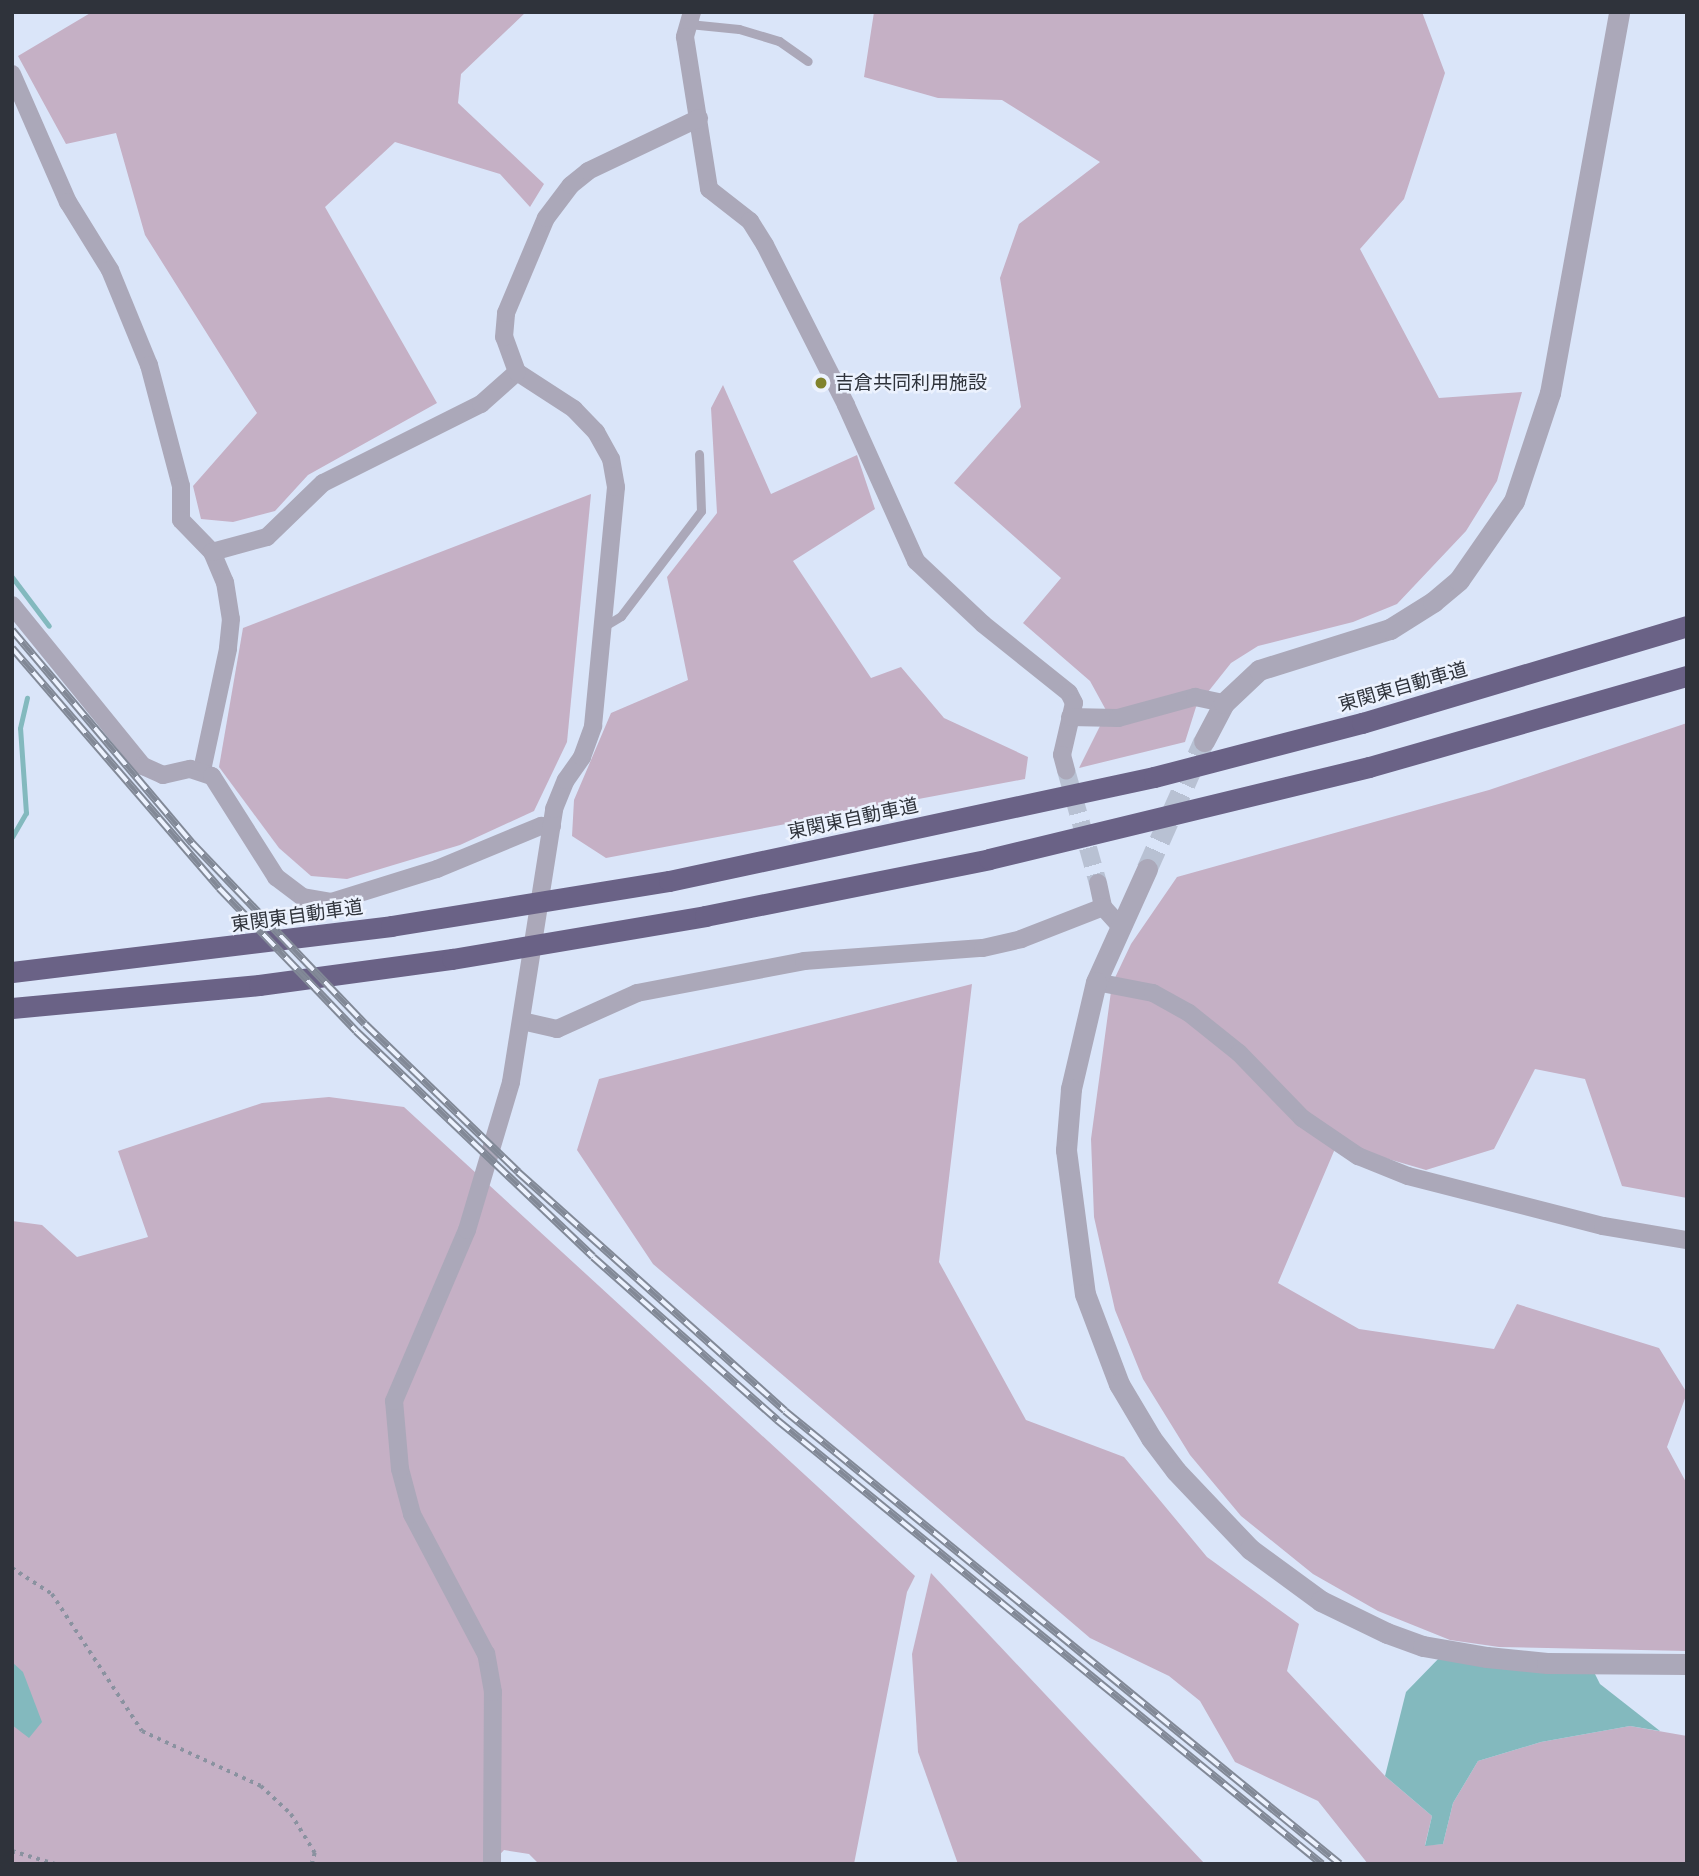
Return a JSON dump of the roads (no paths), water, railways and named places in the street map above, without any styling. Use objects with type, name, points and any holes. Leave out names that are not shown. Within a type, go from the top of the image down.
[{"type":"highway","points":[[1498,684],[1687,613]]},
{"type":"highway","name":"東関東自動車道","points":[[12,972],[144,959],[391,926],[669,881],[1099,790],[1498,684],[1687,626]]},
{"type":"highway","points":[[12,1008],[259,985],[393,967],[705,916],[989,859],[1405,758],[1687,676]]},
{"type":"street","points":[[1204,741],[1224,703],[1259,670],[1370,636],[1425,608],[1459,580],[1514,501],[1550,393],[1619,12]]},
{"type":"street","points":[[691,18],[685,37],[709,189],[750,221],[765,244],[846,405],[907,547],[982,625],[1069,693],[1074,703],[1062,755],[1066,770]]},
{"type":"street","points":[[12,74],[68,202],[110,270],[149,365],[181,486],[181,520],[212,552],[225,582],[231,620],[202,769]]},
{"type":"street","points":[[492,1864],[493,1692],[486,1654],[412,1514],[400,1469],[394,1401],[467,1230],[511,1082],[524,1015],[551,830],[566,780],[583,757],[593,726],[616,486],[611,459],[596,432],[575,409],[517,372],[504,337],[506,313],[546,218],[588,171],[699,118]]},
{"type":"street","points":[[212,552],[267,537],[323,483],[481,404],[517,372]]},
{"type":"street","points":[[12,605],[143,766],[163,775],[202,769]]},
{"type":"street","points":[[1070,718],[1118,718],[1195,697],[1224,703]]},
{"type":"street","points":[[202,769],[225,795],[276,877],[288,889],[315,901],[331,902],[438,869],[541,826],[551,830]]},
{"type":"street","points":[[1147,869],[1096,982],[1071,1089],[1066,1150],[1076,1242],[1085,1294],[1119,1384],[1176,1471],[1250,1549],[1284,1576],[1321,1601],[1387,1633],[1423,1646],[1487,1657],[1547,1663],[1687,1664]]},
{"type":"street","points":[[1097,883],[1103,907],[1120,926]]},
{"type":"street","points":[[524,1015],[557,1029],[637,993],[804,961],[983,948],[1021,939],[1103,907]]},
{"type":"street","points":[[1096,982],[1153,993],[1189,1013],[1239,1053],[1303,1118],[1358,1156],[1408,1176],[1603,1226],[1687,1240]]},
{"type":"lane","points":[[691,18],[779,41],[808,61]]},
{"type":"lane","points":[[603,628],[621,616],[701,511],[699,454]]},
{"type":"waterway","points":[[12,577],[49,626]]},
{"type":"waterway","points":[[12,837],[26,813],[20,728],[27,698]]},
{"type":"tunnel","points":[[1147,869],[1204,741]]},
{"type":"tunnel","points":[[1066,770],[1098,883]]},
{"type":"railway","points":[[12,630],[192,843],[365,1024],[518,1172],[785,1411],[1340,1864]]},
{"type":"railway","points":[[12,648],[219,888],[356,1031],[593,1257],[777,1420],[1322,1864]]},
{"type":"place","name":"吉倉共同利用施設","points":[[821,383]]}]
